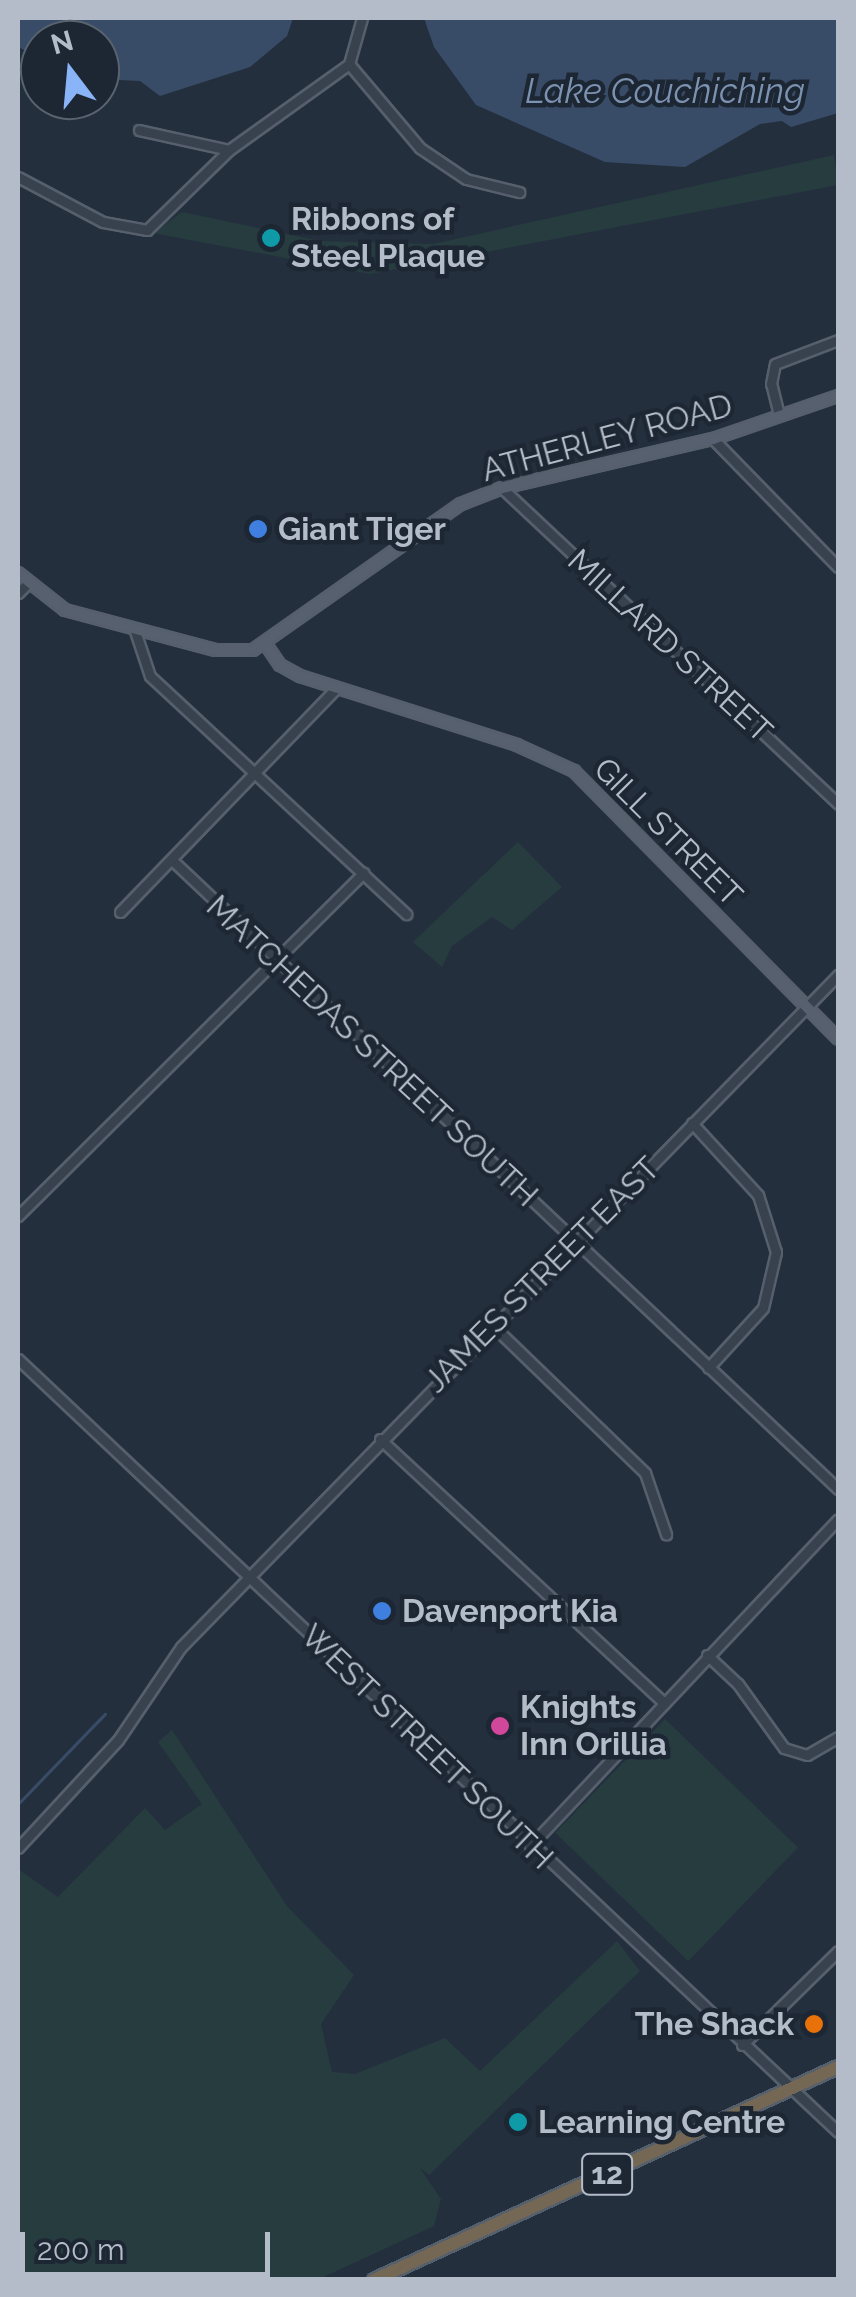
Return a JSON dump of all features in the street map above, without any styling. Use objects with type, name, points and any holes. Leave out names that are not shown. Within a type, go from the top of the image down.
[{"type":"highway","name":"12","points":[[374,2280],[838,2067]]},
{"type":"main road","name":"ATHERLEY ROAD","points":[[266,646],[428,522],[502,488],[712,438],[838,396]]},
{"type":"main road","points":[[18,572],[57,606],[135,631],[215,650],[266,646]]},
{"type":"main road","name":"GILL STREET","points":[[266,646],[284,668],[517,744],[574,771],[838,1039]]},
{"type":"street","points":[[18,177],[138,233],[158,225],[229,150],[349,64],[362,18]]},
{"type":"street","points":[[349,64],[420,148],[466,178],[519,192]]},
{"type":"street","points":[[139,130],[229,150]]},
{"type":"street","points":[[779,416],[772,384],[776,364],[838,340]]},
{"type":"street","points":[[712,438],[838,566]]},
{"type":"street","name":"MILLARD STREET","points":[[502,488],[838,803]]},
{"type":"street","points":[[18,594],[28,582]]},
{"type":"street","points":[[135,631],[150,676],[406,914]]},
{"type":"street","points":[[120,912],[255,777],[336,688]]},
{"type":"street","name":"MATCHEDAS STREET SOUTH","points":[[172,860],[838,1489]]},
{"type":"street","points":[[18,1216],[364,873]]},
{"type":"street","name":"JAMES STREET EAST","points":[[18,1848],[118,1740],[169,1661],[573,1241],[838,975]]},
{"type":"street","points":[[692,1123],[758,1194],[776,1252],[763,1308],[708,1368]]},
{"type":"street","points":[[492,1325],[645,1473],[666,1534]]},
{"type":"street","name":"WEST STREET SOUTH","points":[[18,1359],[530,1846],[838,2132]]},
{"type":"street","points":[[380,1439],[664,1703]]},
{"type":"street","points":[[530,1846],[838,1519]]},
{"type":"street","points":[[706,1655],[738,1684],[784,1748],[807,1755],[838,1737]]},
{"type":"street","points":[[742,2045],[838,1951]]},
{"type":"green space","points":[[834,155],[838,185],[370,274],[153,233],[182,212],[320,241],[433,244]]},
{"type":"green space","points":[[518,842],[562,887],[512,930],[492,917],[452,946],[442,967],[413,942]]},
{"type":"green space","points":[[665,1719],[798,1848],[688,1961],[555,1833]]},
{"type":"green space","points":[[172,1730],[287,1906],[354,1975],[321,2024],[332,2072],[355,2074],[445,2038],[480,2071],[617,1941],[640,1971],[429,2175],[420,2168],[441,2199],[434,2226],[319,2279],[18,2279],[18,1869],[58,1897],[145,1808],[165,1830],[202,1804],[158,1742]]},
{"type":"water","points":[[18,18],[293,18],[287,36],[250,67],[160,96],[140,81],[120,80],[120,20],[20,20],[18,47]]},
{"type":"water","name":"Lake Couchiching","points":[[424,18],[838,18],[838,113],[791,127],[782,121],[760,124],[685,167],[605,162],[476,105],[434,47]]},
{"type":"waterway","points":[[18,1804],[105,1714]]},
{"type":"place","name":"Ribbons of Steel Plaque","points":[[271,238]]},
{"type":"place","name":"Giant Tiger","points":[[258,529]]},
{"type":"place","name":"Davenport Kia","points":[[382,1611]]},
{"type":"place","name":"Knights Inn Orillia","points":[[500,1726]]},
{"type":"place","name":"The Shack","points":[[814,2024]]},
{"type":"place","name":"Learning Centre","points":[[518,2122]]}]
